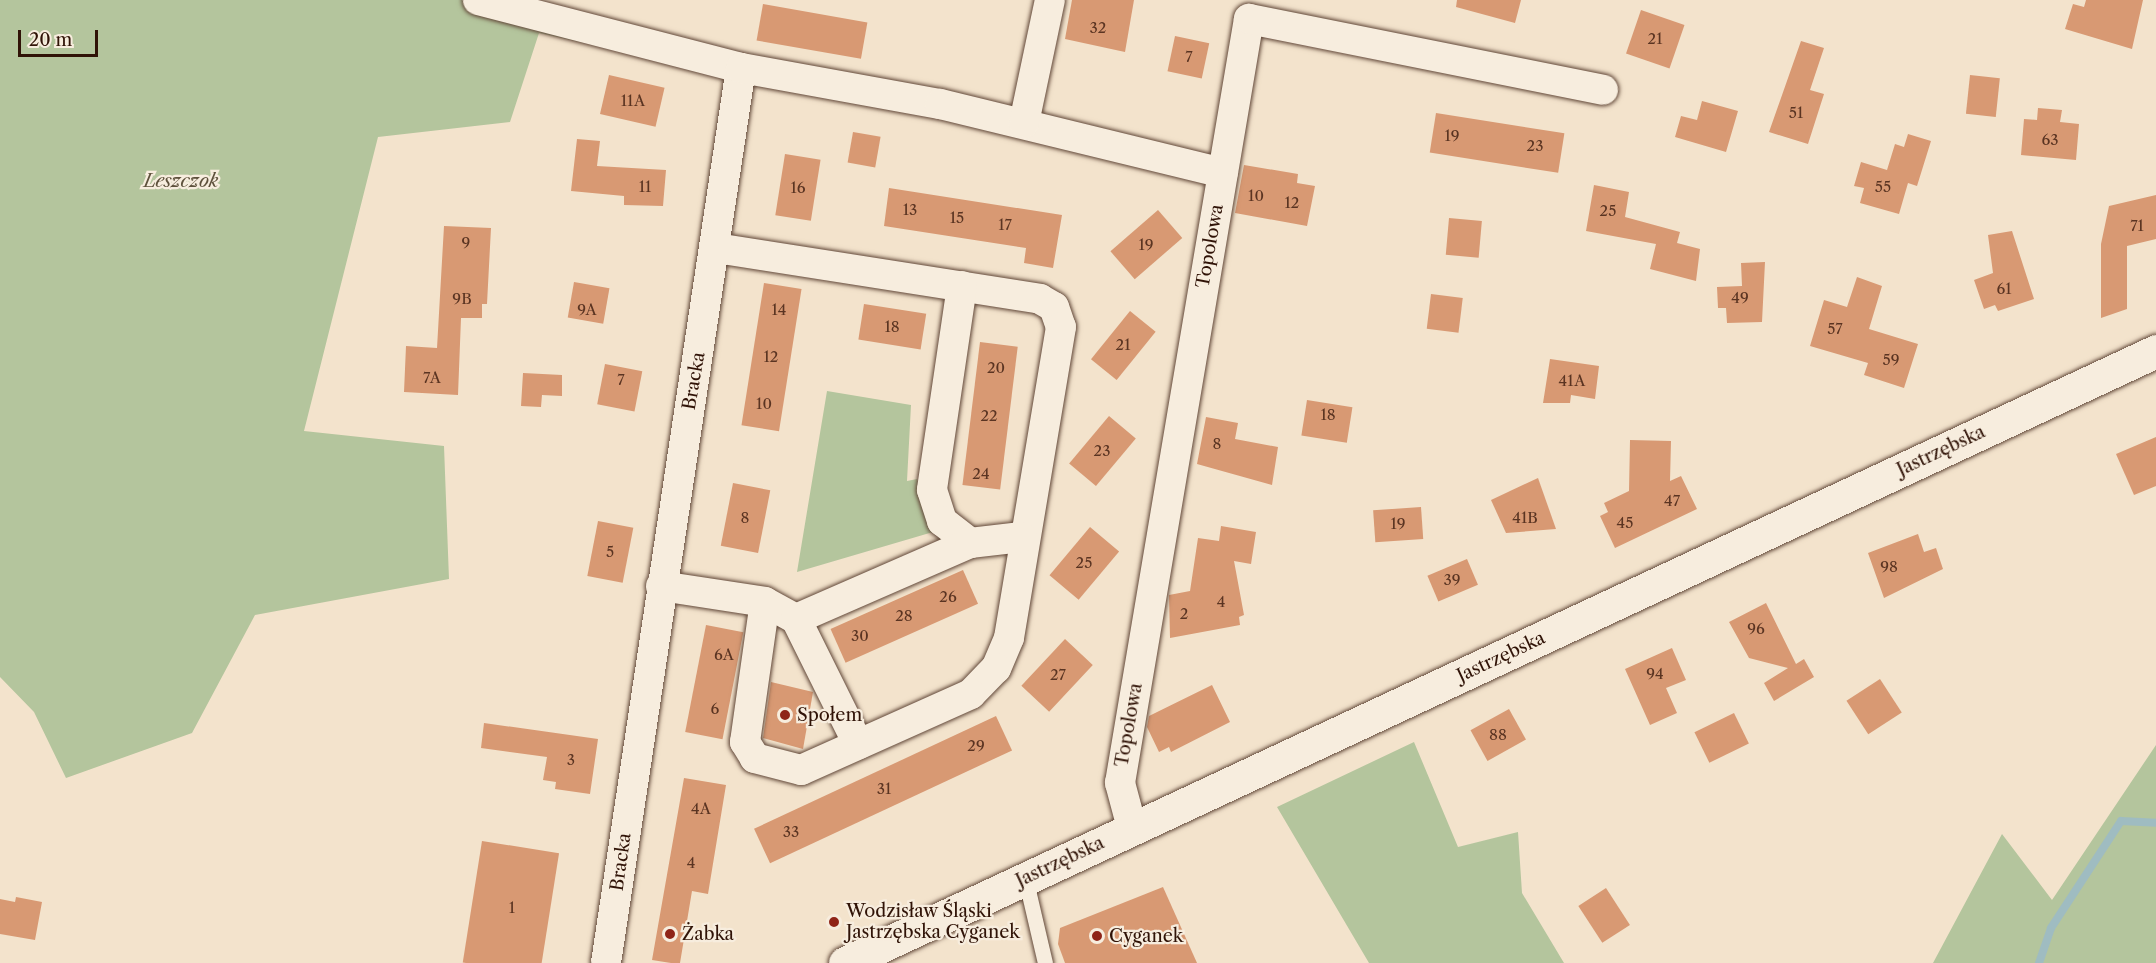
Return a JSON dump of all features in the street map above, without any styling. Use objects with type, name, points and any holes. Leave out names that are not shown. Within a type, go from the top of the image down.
[{"type":"main road","name":"Jastrzębska","points":[[845,963],[2156,351]]},
{"type":"street","points":[[478,0],[741,68],[1024,123],[1223,173]]},
{"type":"street","points":[[1024,123],[1050,0]]},
{"type":"street","name":"Topolowa","points":[[1132,828],[1120,783],[1249,19],[1603,90]]},
{"type":"street","name":"Bracka","points":[[606,963],[661,586],[716,248],[741,68]]},
{"type":"street","points":[[716,248],[1040,299],[1054,307],[1061,327],[1022,537],[1009,638],[996,668],[971,694],[801,770],[755,758],[745,742],[765,602]]},
{"type":"street","points":[[962,286],[932,490],[942,521],[970,543]]},
{"type":"street","points":[[796,619],[970,543],[1022,537]]},
{"type":"street","points":[[661,586],[765,602],[796,619],[858,744]]},
{"type":"lane","points":[[1025,877],[1045,963]]},
{"type":"green space","name":"Leszczok","points":[[0,0],[523,0],[643,56],[539,33],[510,122],[378,137],[304,431],[444,446],[449,579],[255,615],[192,733],[66,778],[34,712],[0,677]]},
{"type":"green space","points":[[827,391],[911,405],[907,481],[917,479],[933,532],[797,572]]},
{"type":"green space","points":[[1414,742],[1458,847],[1518,832],[1522,893],[1564,963],[1369,963],[1277,807]]},
{"type":"green space","points":[[2156,745],[2156,963],[1933,963],[2002,834],[2052,900]]},
{"type":"building","points":[[1072,0],[1134,0],[1125,52],[1065,39]]},
{"type":"building","points":[[1457,0],[1521,0],[1515,23],[1456,7]]},
{"type":"building","points":[[2086,0],[2143,0],[2132,49],[2065,29],[2073,4],[2084,7]]},
{"type":"building","points":[[763,4],[867,22],[861,59],[757,40]]},
{"type":"building","points":[[1641,10],[1684,25],[1670,68],[1626,53]]},
{"type":"building","points":[[1175,36],[1209,43],[1202,78],[1168,71]]},
{"type":"building","points":[[1801,41],[1824,48],[1810,90],[1824,94],[1808,144],[1769,132]]},
{"type":"building","points":[[609,75],[665,88],[656,127],[600,114]]},
{"type":"building","points":[[1970,75],[2000,78],[1996,117],[1966,114]]},
{"type":"building","points":[[1702,101],[1738,111],[1726,152],[1675,137],[1681,116],[1697,120]]},
{"type":"building","points":[[2038,108],[2062,110],[2060,122],[2079,124],[2076,160],[2021,155],[2024,119],[2037,120]]},
{"type":"building","points":[[1436,113],[1564,133],[1558,173],[1430,153]]},
{"type":"building","points":[[853,132],[881,137],[875,167],[848,163]]},
{"type":"building","points":[[1908,134],[1931,141],[1917,186],[1908,183],[1899,214],[1860,203],[1864,188],[1854,186],[1861,162],[1887,170],[1895,144],[1904,147]]},
{"type":"building","points":[[577,139],[600,141],[597,166],[666,170],[663,206],[624,205],[624,196],[571,191]]},
{"type":"building","points":[[785,154],[821,160],[811,221],[775,215]]},
{"type":"building","points":[[1244,165],[1298,174],[1297,183],[1315,186],[1307,226],[1235,213]]},
{"type":"building","points":[[1594,185],[1629,192],[1625,217],[1680,232],[1677,243],[1700,249],[1696,281],[1650,269],[1656,244],[1586,231]]},
{"type":"building","points":[[889,188],[1062,215],[1053,268],[1024,263],[1026,248],[884,226]]},
{"type":"building","points":[[2156,195],[2156,239],[2127,246],[2127,309],[2101,318],[2101,244],[2109,206]]},
{"type":"building","points":[[1158,210],[1182,238],[1135,279],[1110,251]]},
{"type":"building","points":[[1449,218],[1482,221],[1479,258],[1446,255]]},
{"type":"building","points":[[444,226],[491,228],[487,304],[482,304],[482,318],[461,318],[458,395],[404,392],[406,346],[437,348]]},
{"type":"building","points":[[2012,231],[2034,299],[1998,311],[1995,305],[1984,309],[1974,280],[1993,273],[1988,235]]},
{"type":"building","points":[[1765,262],[1762,322],[1727,323],[1726,308],[1718,308],[1717,287],[1742,286],[1741,263]]},
{"type":"building","points":[[1857,277],[1882,286],[1869,329],[1918,344],[1904,388],[1864,375],[1868,363],[1810,346],[1824,300],[1847,307]]},
{"type":"building","points":[[574,282],[609,288],[603,324],[568,317]]},
{"type":"building","points":[[764,283],[802,289],[779,431],[741,425]]},
{"type":"building","points":[[1431,294],[1463,298],[1458,333],[1427,329]]},
{"type":"building","points":[[864,304],[926,314],[921,349],[858,340]]},
{"type":"building","points":[[1130,311],[1156,332],[1117,380],[1091,359]]},
{"type":"building","points":[[980,342],[1018,347],[1000,490],[962,485]]},
{"type":"building","points":[[1550,359],[1599,366],[1595,399],[1571,395],[1570,403],[1543,403]]},
{"type":"building","points":[[605,364],[642,371],[634,411],[597,404]]},
{"type":"building","points":[[523,373],[562,375],[562,396],[542,395],[541,407],[521,406]]},
{"type":"building","points":[[1307,400],[1352,407],[1347,443],[1301,436]]},
{"type":"building","points":[[1109,416],[1136,438],[1096,486],[1069,463]]},
{"type":"building","points":[[1206,417],[1238,423],[1235,439],[1278,447],[1272,485],[1197,464]]},
{"type":"building","points":[[2156,437],[2156,486],[2134,495],[2116,454]]},
{"type":"building","points":[[1630,440],[1671,441],[1670,481],[1681,476],[1697,509],[1615,548],[1600,516],[1608,512],[1604,503],[1629,491]]},
{"type":"building","points":[[1538,478],[1556,529],[1506,533],[1491,500]]},
{"type":"building","points":[[733,483],[770,490],[758,553],[721,546]]},
{"type":"building","points":[[1421,507],[1423,539],[1375,542],[1373,510]]},
{"type":"building","points":[[598,521],[633,528],[623,583],[587,576]]},
{"type":"building","points":[[1221,526],[1256,532],[1251,564],[1234,561],[1244,615],[1239,617],[1240,625],[1170,638],[1169,595],[1190,591],[1198,538],[1219,541]]},
{"type":"building","points":[[1090,527],[1119,551],[1079,600],[1050,575]]},
{"type":"building","points":[[1918,534],[1924,552],[1936,548],[1943,569],[1884,598],[1868,553]]},
{"type":"building","points":[[1467,559],[1478,585],[1438,602],[1427,576]]},
{"type":"building","points":[[963,570],[978,604],[846,663],[831,629]]},
{"type":"building","points":[[1766,603],[1796,664],[1804,659],[1814,677],[1774,701],[1764,683],[1788,668],[1749,658],[1729,622]]},
{"type":"building","points":[[706,625],[743,632],[723,739],[685,732]]},
{"type":"building","points":[[1065,639],[1093,665],[1049,712],[1021,686]]},
{"type":"building","points":[[1672,648],[1686,680],[1666,688],[1677,713],[1650,725],[1625,669]]},
{"type":"building","points":[[1880,679],[1902,713],[1868,734],[1846,701]]},
{"type":"building","points":[[771,682],[813,692],[803,749],[763,738]]},
{"type":"building","points":[[1212,685],[1230,722],[1171,752],[1169,747],[1159,752],[1147,727],[1149,716]]},
{"type":"building","points":[[1509,709],[1526,740],[1487,761],[1471,730]]},
{"type":"building","points":[[1734,713],[1749,744],[1709,763],[1694,732]]},
{"type":"building","points":[[996,716],[1012,750],[770,863],[754,829]]},
{"type":"building","points":[[484,723],[598,739],[590,794],[555,789],[556,782],[543,780],[547,757],[481,748]]},
{"type":"building","points":[[684,778],[726,785],[708,894],[692,891],[680,963],[671,963],[652,960]]},
{"type":"building","points":[[482,841],[559,853],[542,963],[463,962]]},
{"type":"building","points":[[1163,887],[1197,963],[1065,963],[1058,944],[1060,928]]},
{"type":"building","points":[[1606,888],[1630,925],[1602,943],[1578,906]]},
{"type":"building","points":[[16,897],[42,902],[35,940],[0,934],[0,899],[15,902]]},
{"type":"waterway","points":[[2039,963],[2051,928],[2121,821],[2156,823]]},
{"type":"place","name":"Społem","points":[[785,715]]},
{"type":"place","name":"Wodzisław Śląski Jastrzębska Cyganek","points":[[834,922]]},
{"type":"place","name":"Żabka","points":[[670,934]]},
{"type":"place","name":"Cyganek","points":[[1097,936]]}]
